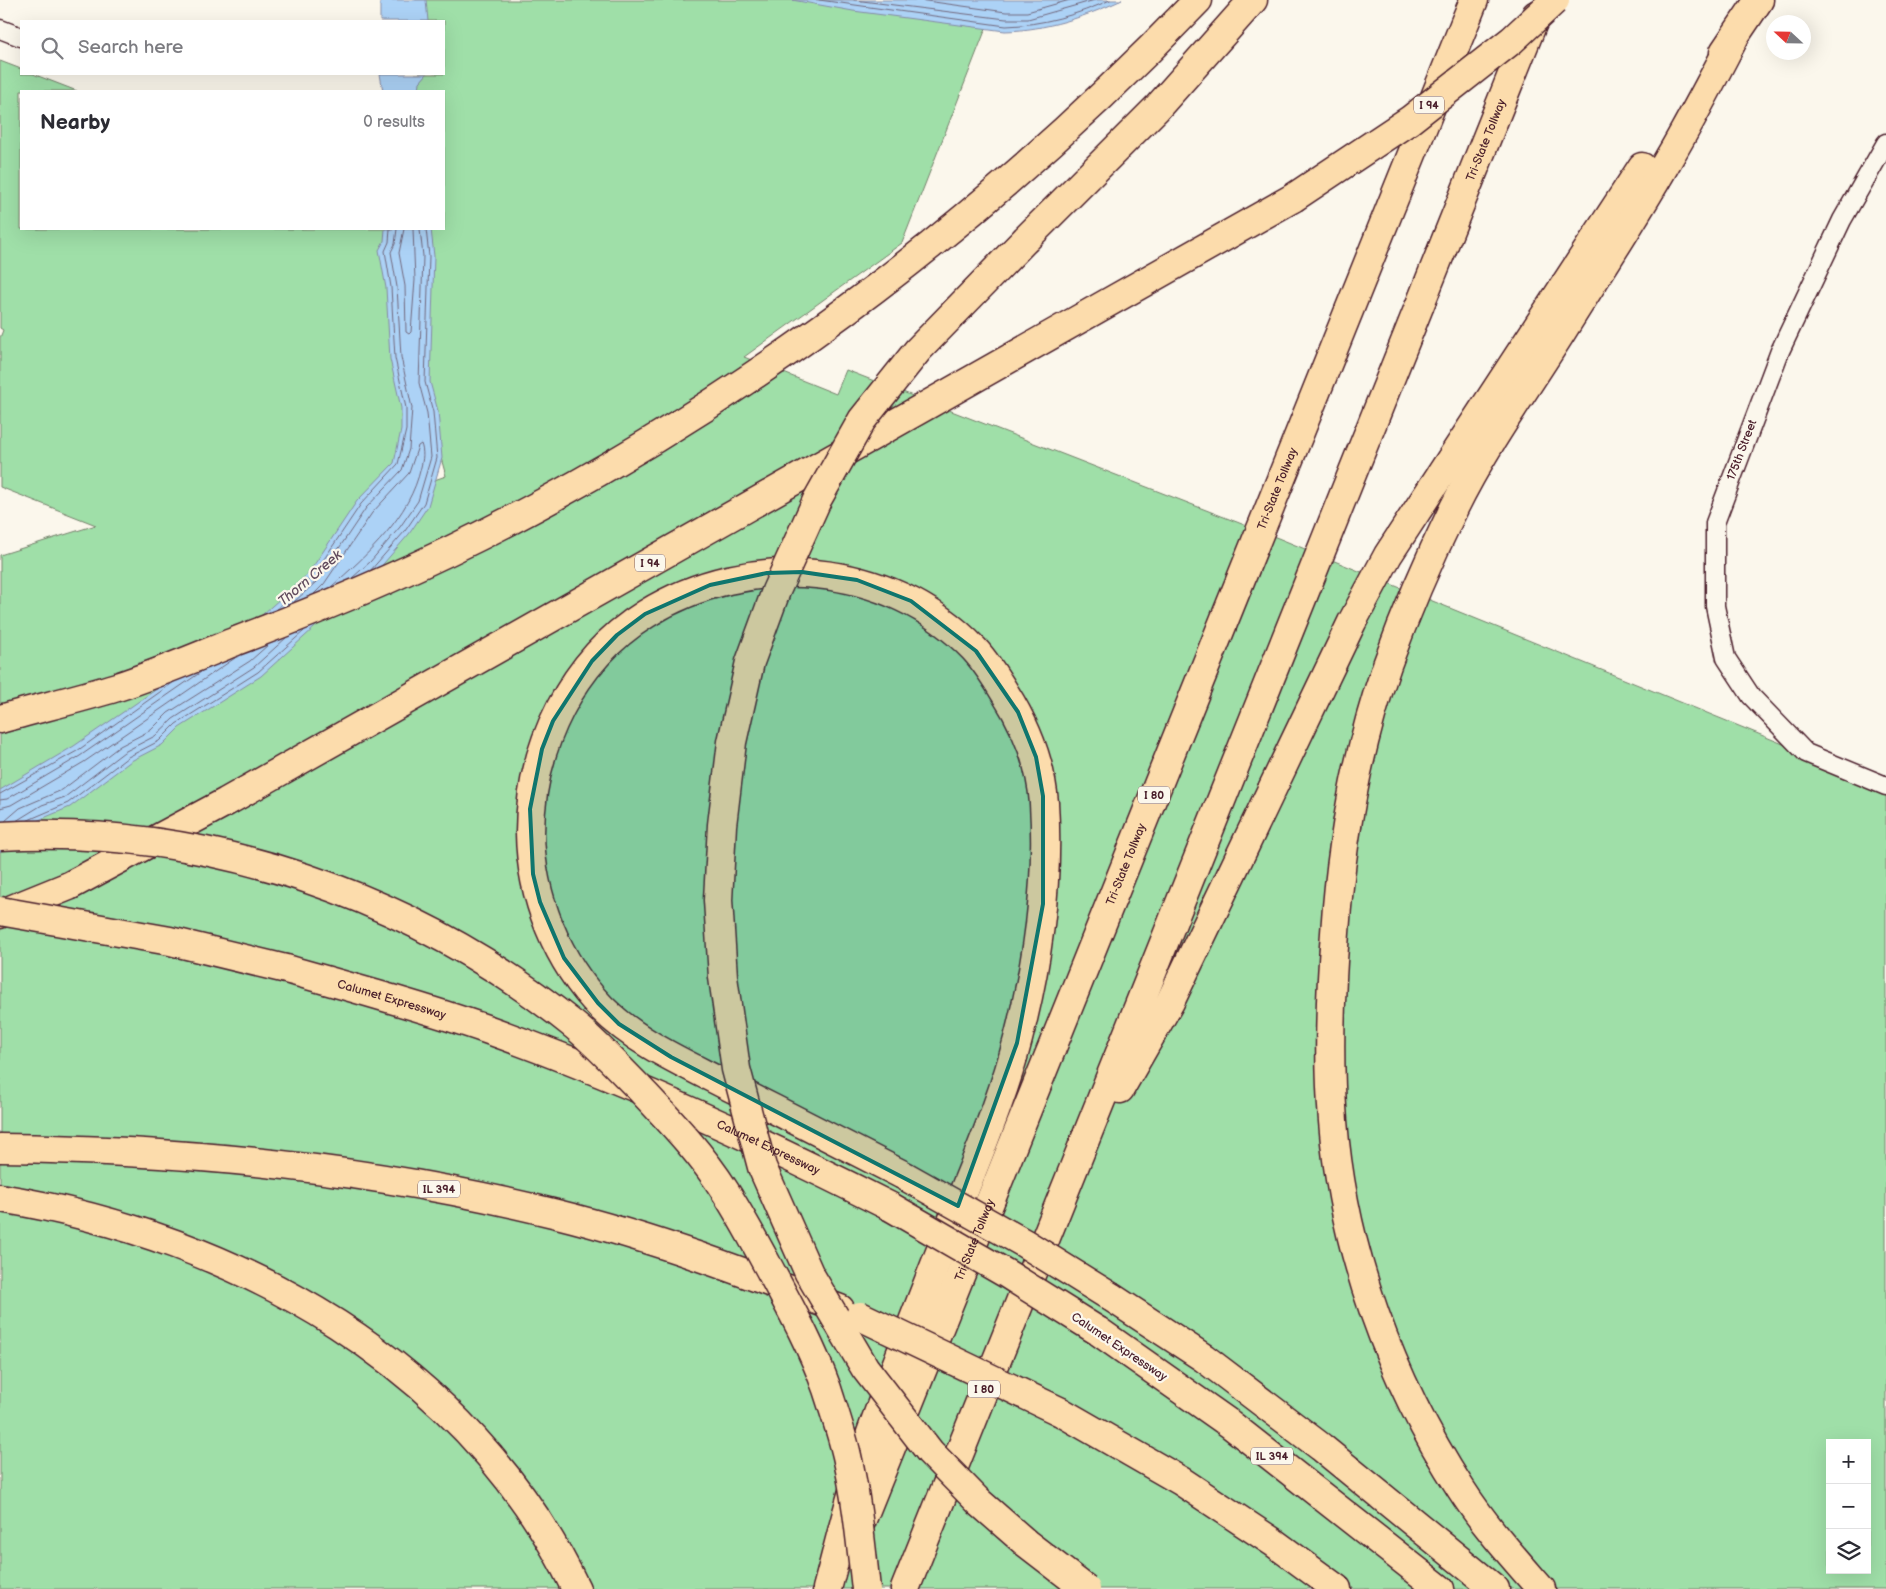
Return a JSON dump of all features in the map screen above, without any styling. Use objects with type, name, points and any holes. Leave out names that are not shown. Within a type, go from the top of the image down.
[{"type":"highway","points":[[0,719],[117,687],[327,606],[506,522],[604,469],[689,417],[788,352],[890,278],[1003,187],[1072,125],[1135,66],[1198,0]]},
{"type":"highway","points":[[1086,1589],[1026,1543],[979,1502],[930,1452],[865,1368],[808,1273],[762,1167],[736,1069],[723,977],[718,900],[722,824],[732,742],[750,662],[776,591],[817,500],[862,420],[912,358],[1026,238],[1157,108],[1253,0]]},
{"type":"highway","points":[[1410,159],[1458,0]]},
{"type":"highway","name":"Tri-State Tollway","points":[[834,1589],[1474,0]]},
{"type":"highway","name":"Tri-State Tollway","points":[[905,1589],[1064,1188],[1542,0]]},
{"type":"highway","name":"I 94","points":[[0,912],[69,886],[235,797],[1293,198],[1410,120],[1512,40],[1555,0]]},
{"type":"highway","points":[[1064,1188],[1170,1002],[1352,622],[1388,555],[1652,151],[1734,38],[1759,0]]},
{"type":"highway","points":[[1541,1589],[1498,1540],[1461,1490],[1429,1435],[1401,1380],[1379,1325],[1358,1262],[1333,1125],[1329,1053],[1338,889],[1348,819],[1364,743],[1386,667],[1419,583],[1457,503],[1668,161],[1734,38]]},
{"type":"highway","points":[[827,1589],[869,1438],[984,1140],[1017,1043],[1029,991],[1043,904],[1046,846],[1044,796],[1036,758],[1018,712],[976,651],[932,613],[884,588],[829,574],[802,572],[766,573],[710,585],[677,598],[645,614],[617,635],[592,661],[568,695],[553,721],[542,749],[530,809],[533,866],[540,902],[550,931],[564,958],[598,1003],[619,1024],[671,1057],[904,1175],[1024,1243],[1204,1358],[1314,1441],[1495,1589]]},
{"type":"highway","points":[[0,836],[41,834],[111,838],[200,851],[256,863],[334,887],[395,912],[469,952],[525,988],[577,1028],[675,1126],[724,1188],[798,1322],[826,1386],[847,1456],[866,1589]]},
{"type":"highway","name":"Calumet Expressway","points":[[0,912],[170,941],[286,969],[488,1030],[598,1071],[765,1145],[892,1207],[1007,1274],[1098,1331],[1230,1424],[1440,1589]]},
{"type":"highway","name":"IL 394","points":[[0,1148],[156,1152],[306,1166],[418,1185],[557,1214],[668,1246],[860,1316],[1061,1412],[1181,1480],[1273,1542],[1337,1589]]},
{"type":"highway","points":[[0,1198],[66,1212],[147,1235],[257,1279],[355,1334],[427,1390],[485,1450],[536,1516],[560,1555],[576,1589]]},
{"type":"street","points":[[0,29],[20,38]]},
{"type":"street","name":"175th Street","points":[[1886,144],[1842,220],[1780,351],[1715,522],[1715,606],[1726,658],[1752,696],[1806,753],[1886,786]]},
{"type":"highlighted area","points":[[802,572],[857,580],[911,601],[976,651],[1018,712],[1036,757],[1043,796],[1043,904],[1017,1043],[958,1206],[671,1057],[619,1024],[598,1003],[564,958],[540,902],[533,874],[530,809],[542,749],[553,721],[592,661],[617,635],[645,614],[710,585],[767,573]]},
{"type":"green space","points":[[415,0],[840,0],[990,18],[902,243],[744,357],[836,394],[846,370],[1278,538],[1886,786],[1886,1589],[0,1589],[0,555],[96,525],[0,487],[0,338],[3,330],[0,328],[0,61],[20,69],[20,75],[36,75],[74,90],[20,90],[20,230],[413,230],[403,466],[370,502],[446,476],[418,375],[420,230],[445,230],[445,90],[415,90],[415,75],[445,75],[445,20],[415,20]]},
{"type":"water","points":[[380,0],[426,0],[428,20],[380,20]]},
{"type":"water","points":[[792,0],[1122,0],[1065,22],[1005,31],[853,11]]},
{"type":"water","points":[[380,75],[426,75],[420,82],[419,90],[383,90]]},
{"type":"water","name":"Thorn Creek","points":[[385,230],[431,230],[434,256],[430,382],[438,411],[442,458],[428,506],[409,534],[378,570],[261,676],[179,728],[162,745],[131,761],[70,807],[29,824],[0,852],[0,790],[74,746],[254,622],[308,574],[357,501],[394,463],[401,430],[401,408],[390,359],[386,288],[379,250],[384,241]]}]
